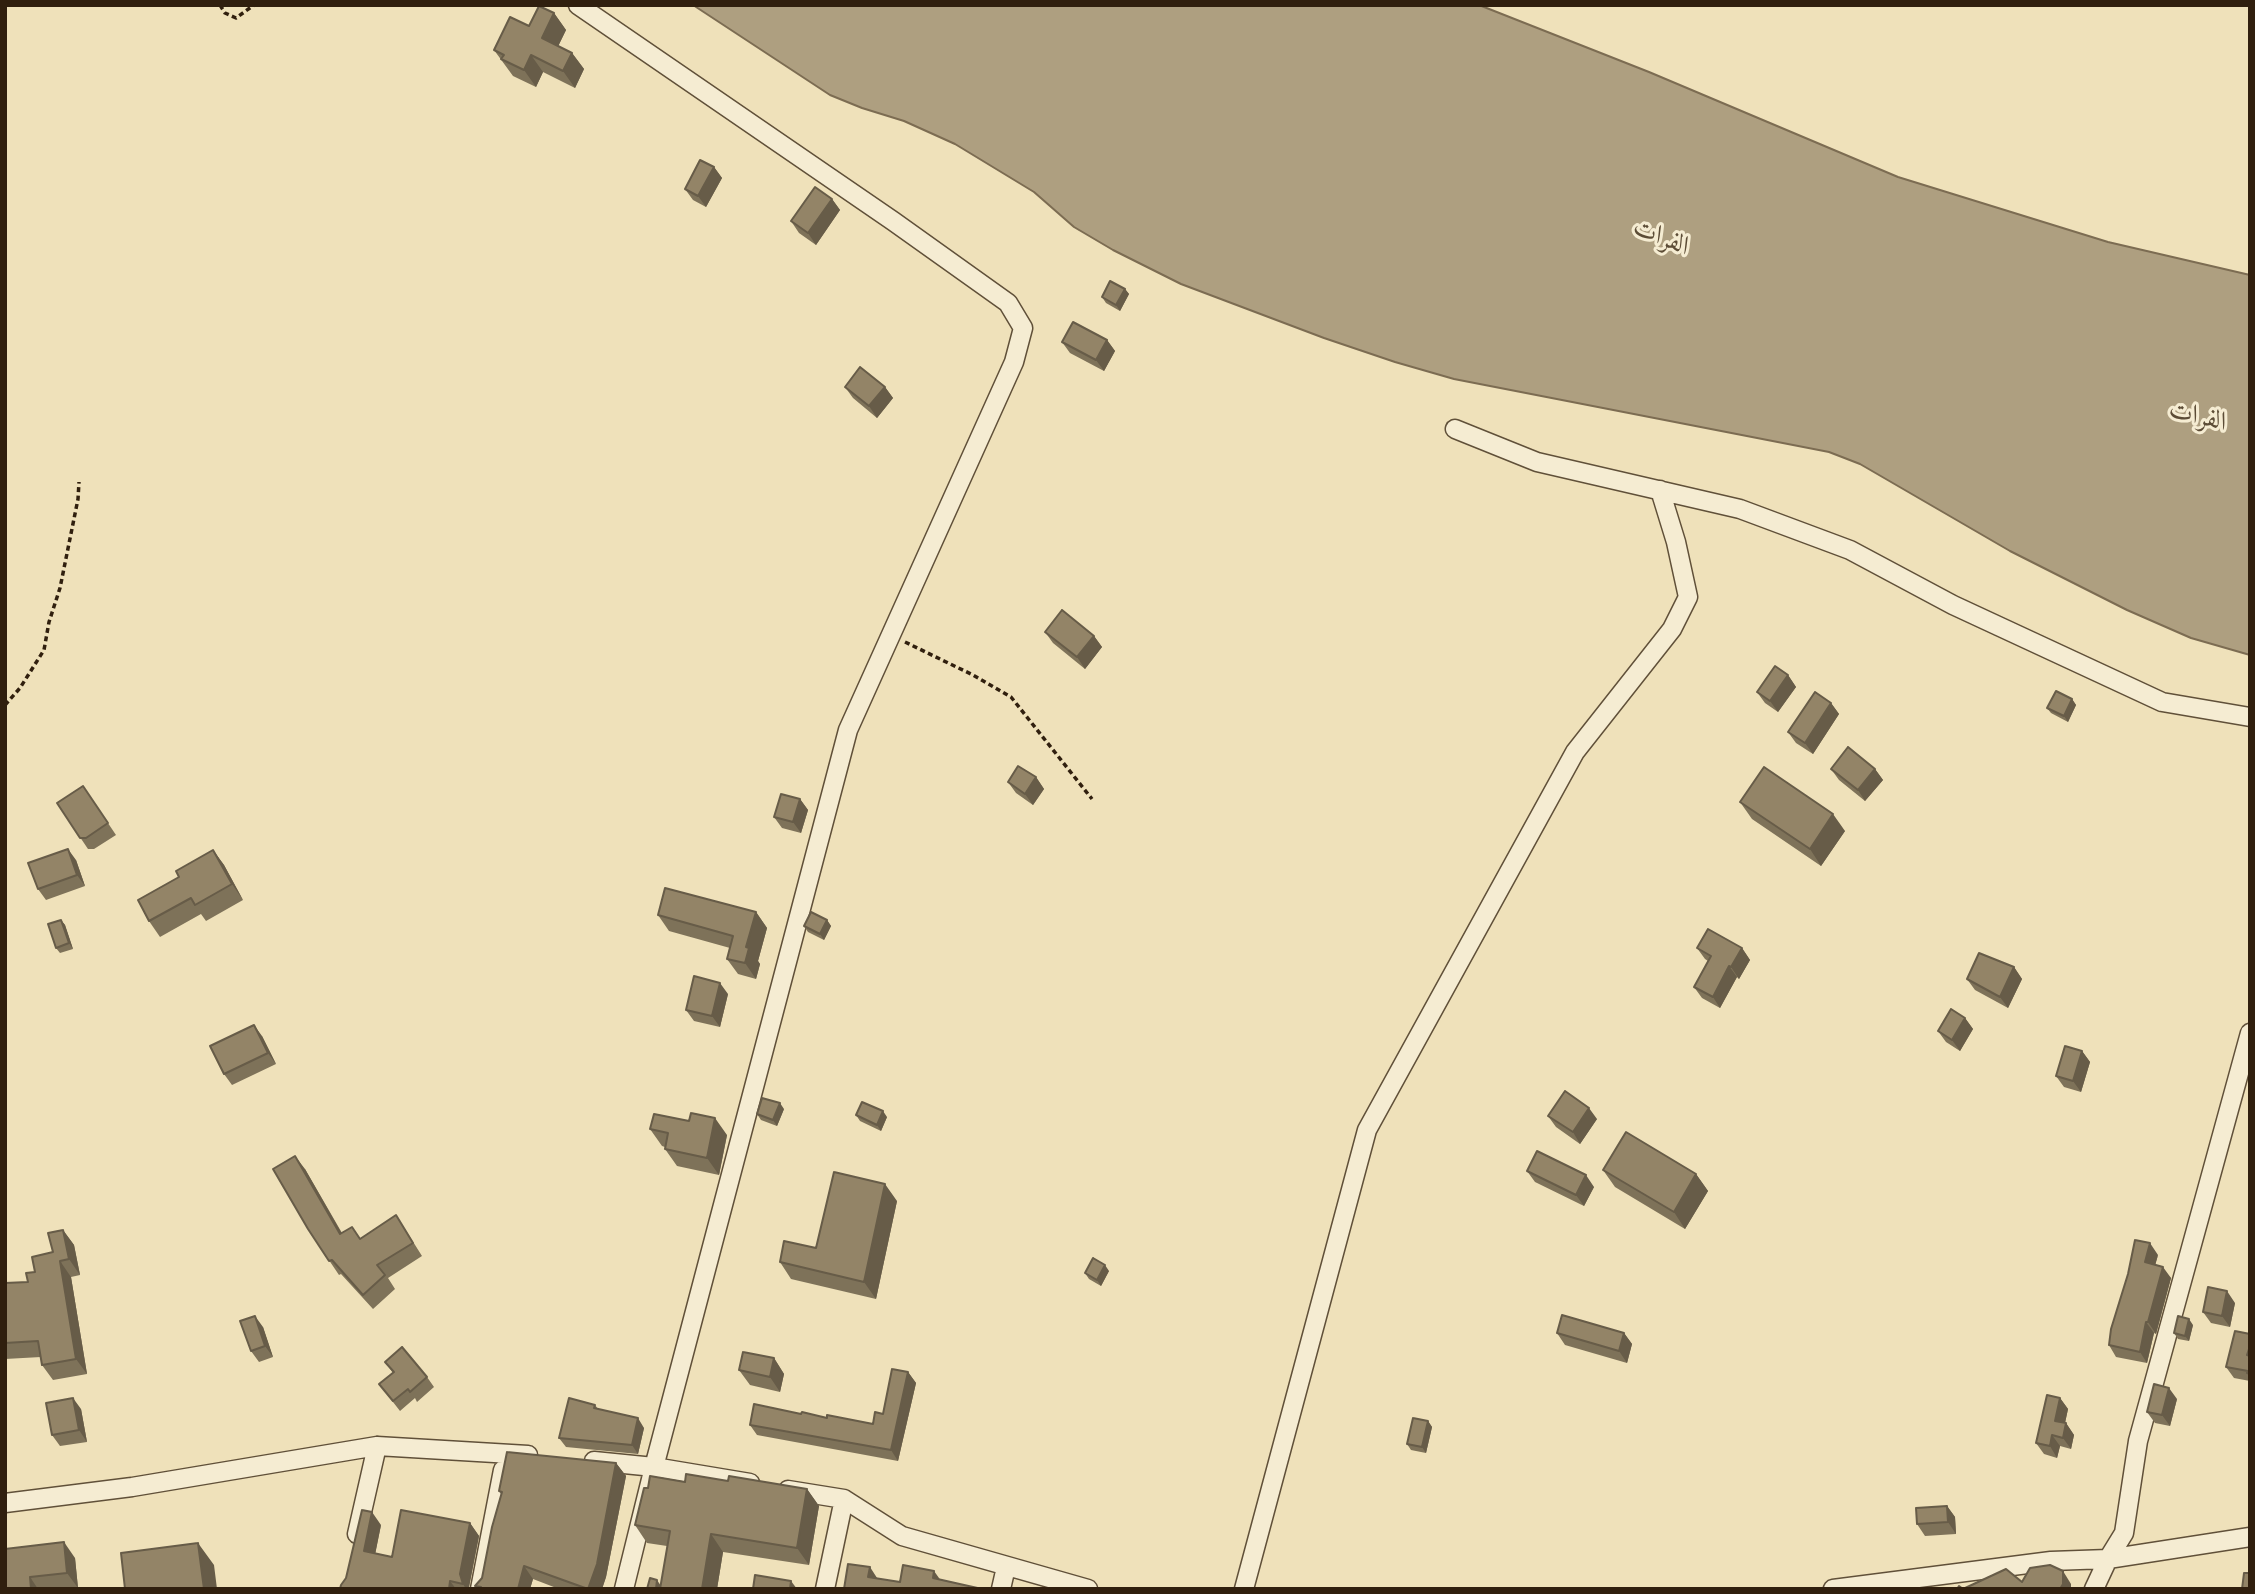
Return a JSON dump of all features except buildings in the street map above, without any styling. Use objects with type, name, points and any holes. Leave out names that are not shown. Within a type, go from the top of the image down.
[{"type":"street","points":[[578,5],[882,213],[1008,303],[1023,328],[1014,362],[848,730],[624,1589]]},
{"type":"street","points":[[1455,429],[1537,462],[1741,509],[1850,550],[1953,605],[2162,702],[2250,718]]},
{"type":"street","points":[[1244,1589],[1367,1130],[1575,752],[1672,629],[1688,597],[1676,541],[1660,491]]},
{"type":"street","points":[[2094,1589],[2124,1533],[2138,1441],[2250,1033]]},
{"type":"street","points":[[353,1550],[377,1446]]},
{"type":"street","points":[[5,1503],[132,1487],[377,1446],[544,1457]]},
{"type":"street","points":[[480,1589],[507,1453]]},
{"type":"street","points":[[582,1460],[654,1467],[844,1499],[902,1536],[1088,1589]]},
{"type":"street","points":[[825,1589],[844,1499]]},
{"type":"street","points":[[1833,1589],[2051,1561],[2108,1559],[2250,1537]]},
{"type":"street","points":[[1001,1589],[1006,1567]]},
{"type":"path","points":[[220,5],[225,13],[236,18],[254,5]]},
{"type":"path","points":[[5,705],[20,688],[44,650],[60,589],[79,482]]},
{"type":"path","points":[[891,635],[973,675],[1011,697],[1092,799]]},
{"type":"water","name":"الفرات","points":[[693,5],[1479,5],[1649,72],[1898,177],[2108,242],[2250,275],[2250,655],[2191,638],[2127,610],[2010,551],[1860,464],[1829,452],[1454,379],[1324,338],[1181,284],[1074,227],[1034,192],[955,144],[904,121],[830,95]]}]
